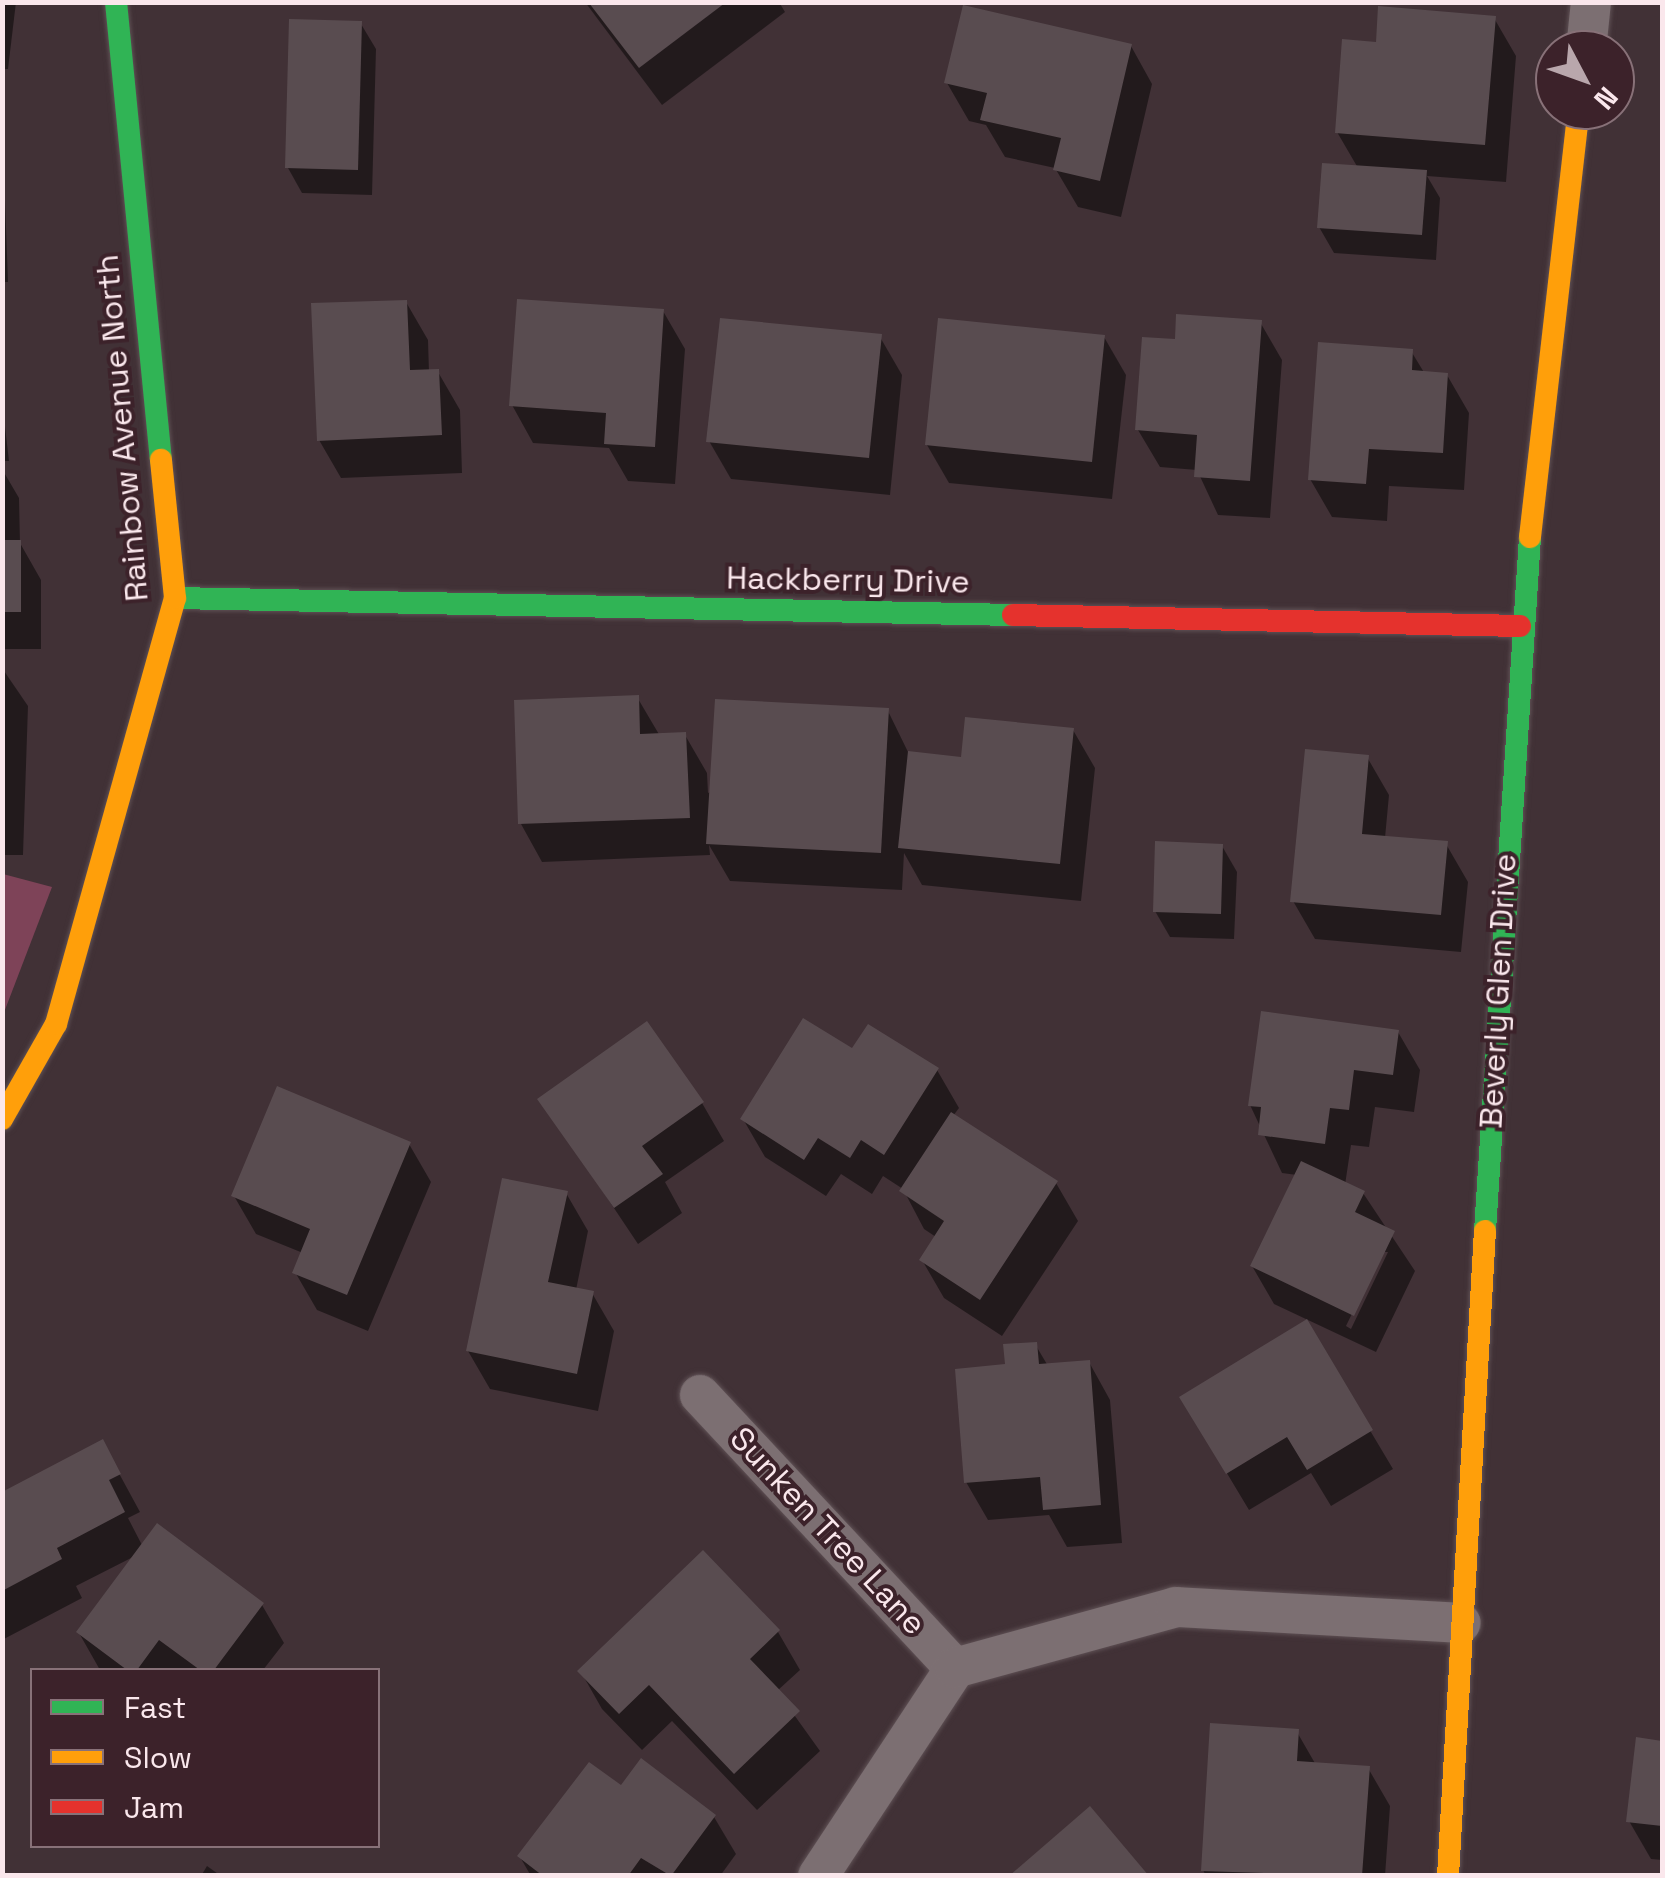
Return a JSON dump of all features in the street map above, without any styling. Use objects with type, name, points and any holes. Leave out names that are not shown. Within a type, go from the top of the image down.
[{"type":"street","name":"Rainbow Avenue North","points":[[2,1119],[56,1024],[175,598],[116,2]]},
{"type":"street","points":[[1588,30],[1591,2]]},
{"type":"street","name":"Beverly Glen Drive","points":[[1448,1876],[1520,626],[1577,130]]},
{"type":"street","name":"Hackberry Drive","points":[[175,598],[1520,626]]},
{"type":"street","name":"Sunken Tree Lane","points":[[700,1394],[955,1668]]},
{"type":"street","points":[[818,1876],[955,1668],[1176,1607],[1461,1623]]},
{"type":"shaded area","points":[[2,874],[52,887],[3,1015]]},
{"type":"building","points":[[589,3],[725,3],[639,68]]},
{"type":"building","points":[[963,5],[1132,44],[1100,181],[1053,170],[1061,138],[980,120],[987,93],[944,83]]},
{"type":"building","points":[[1378,6],[1496,16],[1485,145],[1335,133],[1342,39],[1376,42]]},
{"type":"building","points":[[289,19],[362,21],[358,170],[285,168]]},
{"type":"building","points":[[1322,163],[1427,170],[1422,235],[1317,228]]},
{"type":"building","points":[[517,299],[664,309],[655,447],[604,444],[606,413],[509,406]]},
{"type":"building","points":[[407,300],[410,370],[439,369],[442,435],[317,441],[311,303]]},
{"type":"building","points":[[1176,314],[1262,320],[1250,481],[1194,477],[1197,435],[1135,430],[1142,337],[1175,339]]},
{"type":"building","points":[[720,318],[882,334],[869,458],[706,442]]},
{"type":"building","points":[[938,318],[1105,335],[1092,462],[925,445]]},
{"type":"building","points":[[1318,342],[1413,349],[1412,370],[1448,373],[1443,453],[1369,449],[1366,484],[1308,480]]},
{"type":"building","points":[[2,540],[21,540],[21,612],[2,612]]},
{"type":"building","points":[[639,695],[640,734],[686,732],[690,818],[518,824],[514,700]]},
{"type":"building","points":[[715,699],[889,708],[881,853],[706,844]]},
{"type":"building","points":[[965,717],[1074,728],[1060,864],[898,848],[908,751],[961,757]]},
{"type":"building","points":[[1305,749],[1369,755],[1362,834],[1448,841],[1441,915],[1290,902]]},
{"type":"building","points":[[1155,841],[1223,844],[1221,914],[1153,912]]},
{"type":"building","points":[[1261,1011],[1399,1030],[1393,1075],[1354,1070],[1349,1110],[1330,1108],[1325,1144],[1258,1135],[1261,1107],[1248,1106]]},
{"type":"building","points":[[803,1018],[852,1048],[868,1024],[939,1068],[884,1155],[861,1140],[850,1158],[818,1138],[804,1160],[740,1119]]},
{"type":"building","points":[[647,1021],[704,1102],[642,1146],[663,1174],[614,1208],[537,1099]]},
{"type":"building","points":[[277,1086],[411,1142],[347,1295],[292,1273],[310,1229],[231,1196]]},
{"type":"building","points":[[951,1112],[1058,1181],[980,1300],[919,1260],[944,1221],[899,1191]]},
{"type":"building","points":[[1301,1161],[1365,1191],[1355,1212],[1395,1231],[1354,1316],[1250,1266]]},
{"type":"building","points":[[502,1178],[568,1191],[548,1282],[594,1291],[577,1374],[466,1351]]},
{"type":"building","points":[[1307,1319],[1373,1430],[1307,1470],[1287,1437],[1226,1474],[1179,1397]]},
{"type":"building","points":[[1037,1342],[1039,1364],[1090,1360],[1101,1505],[1043,1510],[1040,1477],[964,1483],[955,1369],[1005,1364],[1003,1344]]},
{"type":"building","points":[[103,1439],[121,1474],[109,1480],[125,1512],[57,1548],[62,1559],[2,1591],[2,1492]]},
{"type":"building","points":[[157,1523],[264,1603],[215,1668],[197,1668],[159,1640],[138,1668],[124,1668],[76,1632]]},
{"type":"building","points":[[703,1550],[780,1630],[750,1659],[800,1711],[734,1774],[649,1685],[619,1714],[577,1671]]},
{"type":"building","points":[[1210,1723],[1299,1729],[1297,1761],[1370,1766],[1362,1876],[1201,1871]]},
{"type":"building","points":[[1636,1737],[1662,1741],[1662,1826],[1626,1822]]},
{"type":"building","points":[[641,1758],[716,1815],[671,1876],[641,1858],[628,1876],[543,1876],[517,1856],[589,1762],[621,1785]]},
{"type":"building","points":[[1090,1806],[1149,1876],[1009,1876]]},
{"type":"traffic: fast","points":[[116,2],[161,460]]},
{"type":"traffic: fast","points":[[1485,1231],[1530,537]]},
{"type":"traffic: fast","points":[[175,598],[1013,615]]},
{"type":"traffic: slow","points":[[1530,537],[1577,130]]},
{"type":"traffic: slow","points":[[2,1119],[56,1024],[175,598],[161,460]]},
{"type":"traffic: slow","points":[[1448,1876],[1485,1231]]},
{"type":"traffic: jam","points":[[1013,615],[1520,626]]}]
